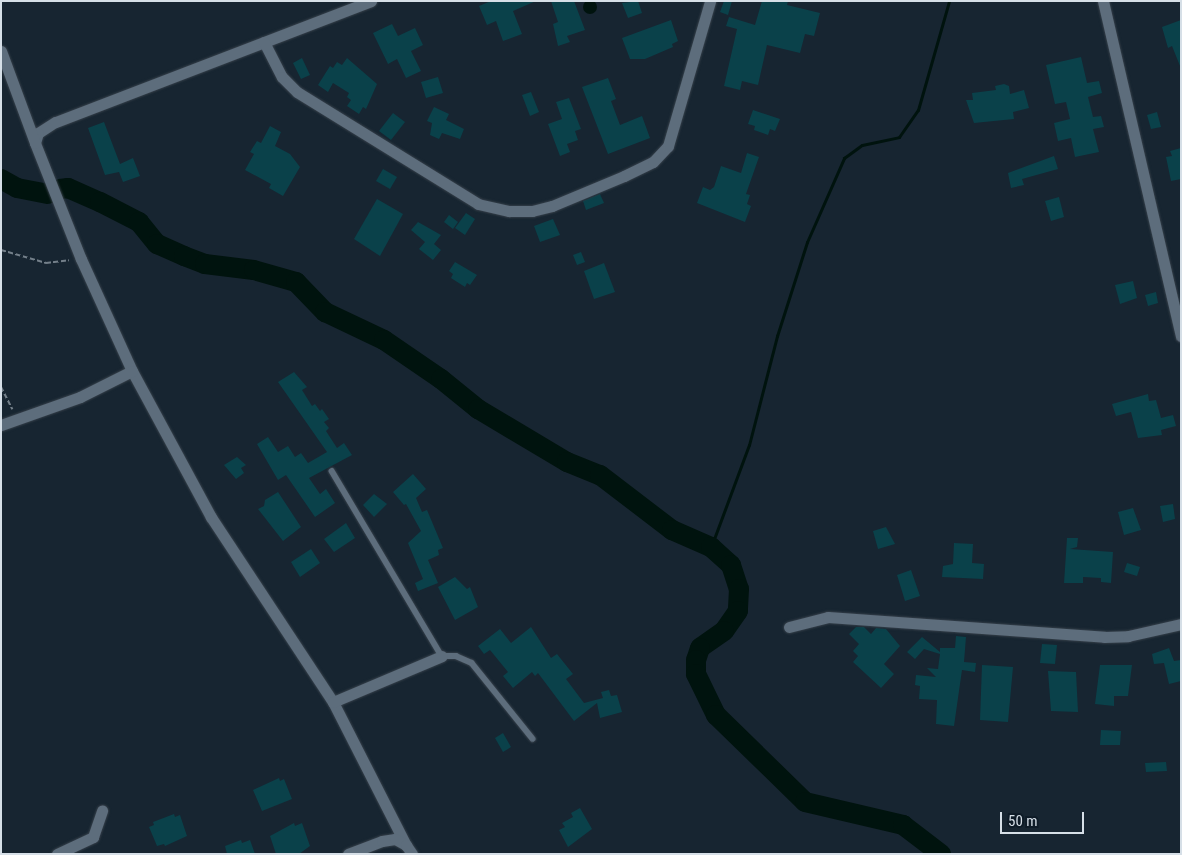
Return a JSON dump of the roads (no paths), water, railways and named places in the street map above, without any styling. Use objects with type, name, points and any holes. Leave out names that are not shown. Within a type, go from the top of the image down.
[{"type":"street","points":[[35,143],[38,133],[50,124],[371,1]]},
{"type":"street","points":[[264,42],[282,77],[297,92],[478,204],[509,212],[532,211],[552,206],[624,176],[653,162],[668,146],[710,1]]},
{"type":"street","points":[[1103,1],[1181,336]]},
{"type":"street","points":[[1,51],[81,259],[132,371],[211,517],[333,702],[409,849]]},
{"type":"street","points":[[1,425],[80,397],[132,371]]},
{"type":"street","points":[[789,627],[828,617],[1104,636],[1128,636],[1181,624]]},
{"type":"street","points":[[333,702],[442,656]]},
{"type":"street","points":[[57,854],[93,836],[102,811]]},
{"type":"street","points":[[348,854],[382,841],[395,840],[409,849]]},
{"type":"lane","points":[[332,471],[442,656],[456,656],[472,663],[534,739]]},
{"type":"waterway","points":[[711,547],[749,445],[777,336],[807,242],[844,158],[862,145],[899,137],[918,110],[949,1]]},
{"type":"waterway","points":[[1,179],[17,188],[47,194]]},
{"type":"waterway","points":[[60,189],[68,188],[139,222],[157,244],[184,256],[205,264],[254,270],[296,282],[325,312],[384,340],[441,379],[478,409],[567,462],[600,475],[672,530],[711,547],[731,565],[739,589],[738,611],[724,631],[700,648],[696,660],[696,674],[716,715],[805,802],[903,825],[941,854]]}]
